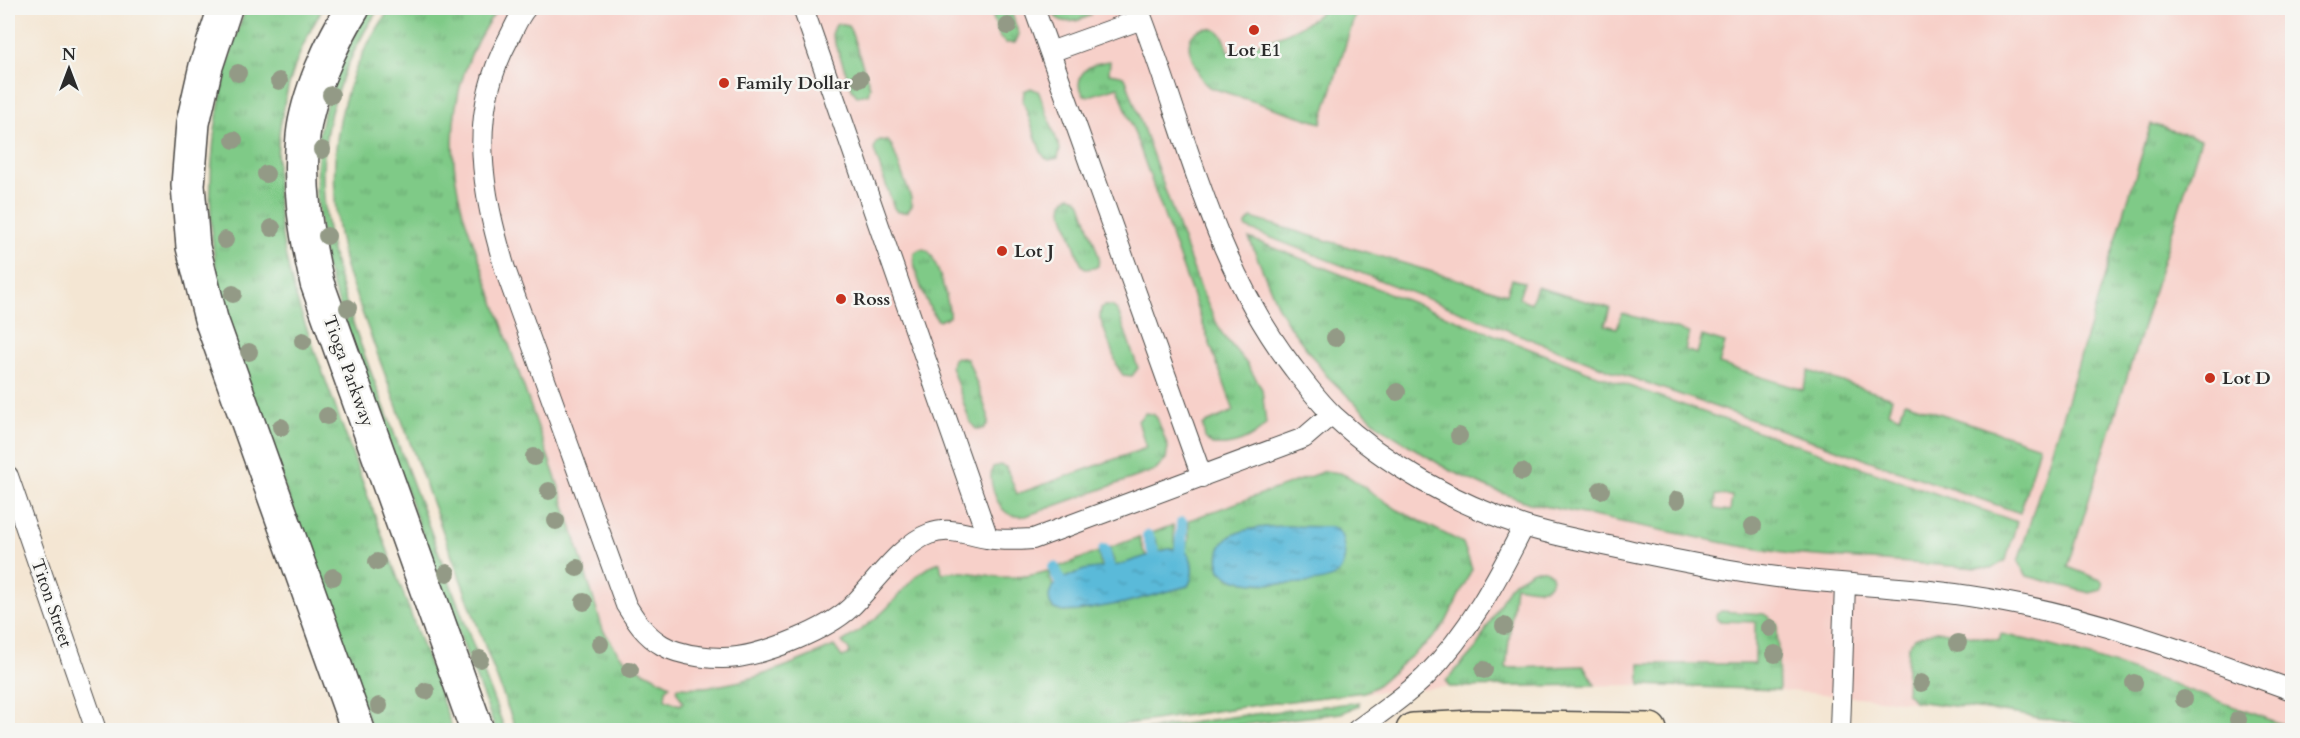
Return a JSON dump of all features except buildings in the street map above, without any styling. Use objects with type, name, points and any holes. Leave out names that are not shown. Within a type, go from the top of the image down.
[{"type":"main road","points":[[1413,730],[1474,727],[1650,730]]},
{"type":"street","points":[[225,8],[206,66],[193,123],[188,185],[193,247],[211,319],[355,729]]},
{"type":"street","name":"Tioga Parkway","points":[[353,8],[326,60],[314,91],[303,135],[302,184],[305,228],[317,283],[477,730]]},
{"type":"lane","points":[[526,8],[498,59],[484,110],[482,151],[489,215],[505,269],[626,605],[639,627],[663,645],[694,656],[737,657],[786,643],[818,628],[848,609],[893,562],[927,534],[948,530],[963,531],[988,538],[1033,539],[1304,438],[1332,414]]},
{"type":"lane","points":[[803,8],[988,538]]},
{"type":"lane","points":[[1034,8],[1202,477]]},
{"type":"lane","points":[[1050,52],[1140,13],[1209,210],[1238,278],[1259,319],[1290,364],[1332,414],[1376,450],[1422,480],[1476,507],[1524,526],[1671,560],[1772,576],[2003,601],[2056,613],[2144,639],[2292,690]]},
{"type":"lane","name":"Titon Street","points":[[8,476],[96,730]]},
{"type":"lane","points":[[1358,730],[1425,677],[1467,629],[1497,579],[1524,526]]},
{"type":"lane","points":[[1840,730],[1845,584]]},
{"type":"shaded area","points":[[390,8],[2292,8],[2292,730],[2111,730],[2017,714],[1923,703],[1779,690],[1640,685],[1449,687],[1362,693],[1250,706],[1086,730],[516,730],[348,274],[337,228],[335,161],[341,117],[348,89],[365,50]]},
{"type":"green space","points":[[246,8],[323,8],[304,44],[290,81],[281,118],[277,156],[277,194],[281,233],[300,310],[453,730],[372,730],[233,343],[213,246],[211,177],[219,107],[226,73]]},
{"type":"green space","points":[[368,8],[379,8],[347,66],[332,107],[327,129],[323,173],[329,238],[356,333],[505,730],[496,730],[450,611],[325,265],[316,191],[319,132],[333,77]]},
{"type":"green space","points":[[390,8],[498,8],[470,56],[461,81],[456,106],[453,132],[454,159],[463,213],[562,496],[603,630],[619,654],[634,666],[670,685],[666,690],[665,699],[680,705],[683,702],[676,690],[678,687],[738,682],[777,670],[834,646],[842,657],[848,655],[850,651],[842,642],[879,615],[923,571],[940,562],[942,573],[964,572],[1012,577],[1048,571],[1053,586],[1064,578],[1058,567],[1098,552],[1101,566],[1113,565],[1114,561],[1109,548],[1139,537],[1147,556],[1157,553],[1157,542],[1152,533],[1173,525],[1175,549],[1185,551],[1189,540],[1189,520],[1325,471],[1349,477],[1398,510],[1463,543],[1472,569],[1446,622],[1435,636],[1375,687],[1364,692],[1086,730],[516,730],[348,274],[341,246],[335,189],[338,132],[352,77],[364,51]]},
{"type":"green space","points":[[990,8],[1010,8],[1019,35],[1015,43],[1006,43],[1000,38]]},
{"type":"green space","points":[[1051,8],[1086,8],[1091,15],[1068,22],[1058,19]]},
{"type":"green space","points":[[1325,8],[1357,8],[1321,123],[1209,87],[1201,78],[1189,47],[1192,35],[1196,32],[1210,28],[1219,32],[1229,53],[1268,41],[1293,30],[1305,24]]},
{"type":"green space","points":[[837,24],[848,26],[851,31],[870,87],[868,94],[857,96],[853,91],[832,35]]},
{"type":"green space","points":[[1110,61],[1109,73],[1121,75],[1126,80],[1199,285],[1214,318],[1223,335],[1247,364],[1262,389],[1266,424],[1241,441],[1227,445],[1212,445],[1205,438],[1203,426],[1206,423],[1234,411],[1118,87],[1089,96],[1084,95],[1079,86],[1082,75],[1088,68]]},
{"type":"green space","points":[[1031,88],[1038,91],[1040,95],[1060,149],[1058,158],[1049,160],[1041,152],[1023,101],[1024,91]]},
{"type":"green space","points":[[2151,124],[2201,139],[2068,567],[2101,580],[2103,585],[2101,590],[2090,593],[2027,576],[2018,562]]},
{"type":"green space","points":[[880,140],[888,141],[892,146],[911,198],[912,206],[907,212],[897,212],[894,208],[874,150],[876,143]]},
{"type":"green space","points":[[1070,196],[1077,198],[1081,203],[1099,257],[1098,266],[1094,268],[1086,269],[1081,264],[1062,210],[1063,201]]},
{"type":"green space","points":[[1251,218],[1507,294],[1512,279],[1524,282],[1519,298],[1531,303],[1537,287],[1610,308],[1605,325],[1617,328],[1622,313],[1689,333],[1685,350],[1697,354],[1702,336],[1725,343],[1719,364],[1803,390],[1809,371],[1892,398],[1888,412],[1900,417],[1905,402],[2039,446],[2020,513],[1612,371],[1246,228]]},
{"type":"green space","points":[[1249,238],[1586,371],[2017,522],[2006,560],[1991,569],[1789,554],[1529,503],[1449,470],[1381,428],[1327,376],[1278,307]],"holes":[[[1716,495],[1732,496],[1730,511],[1715,509]]]},
{"type":"green space","points":[[920,249],[927,250],[932,256],[945,294],[949,317],[939,321],[926,299],[915,268],[914,253]]},
{"type":"green space","points":[[1112,306],[1118,311],[1138,368],[1132,376],[1123,375],[1118,368],[1100,318],[1101,308]]},
{"type":"green space","points":[[956,357],[967,359],[970,365],[988,415],[988,424],[983,429],[976,429],[970,422],[951,366]]},
{"type":"green space","points":[[1145,413],[1153,414],[1157,418],[1168,447],[1166,459],[1156,470],[1026,516],[1009,514],[999,504],[992,485],[993,467],[1000,465],[1006,467],[1017,494],[1146,448],[1138,421]]},
{"type":"green space","points":[[1533,570],[1545,570],[1552,575],[1551,582],[1548,586],[1539,589],[1515,586],[1506,668],[1584,666],[1595,685],[1449,687],[1446,681],[1476,648],[1509,587]]},
{"type":"green space","points":[[1721,611],[1764,614],[1777,623],[1779,690],[1640,685],[1640,664],[1755,664],[1755,622],[1717,620],[1716,615]]},
{"type":"green space","points":[[1935,631],[1999,641],[2001,634],[2075,653],[2184,688],[2292,728],[2292,730],[2111,730],[2017,714],[1914,701],[1906,692],[1908,647],[1914,638]]},
{"type":"green space","points":[[1359,702],[1359,706],[1341,713],[1200,730],[1143,730],[1238,716]]},
{"type":"water","points":[[1283,526],[1330,527],[1338,531],[1342,537],[1344,551],[1340,571],[1329,578],[1318,581],[1288,584],[1236,580],[1220,571],[1218,557],[1221,546],[1227,538],[1247,530]]},
{"type":"water","points":[[1168,549],[1181,549],[1190,557],[1192,572],[1188,586],[1124,603],[1077,611],[1063,612],[1054,609],[1050,604],[1049,596],[1052,587],[1062,579],[1084,570],[1119,565]]},
{"type":"waterway","points":[[1180,564],[1182,523]]},
{"type":"waterway","points":[[1148,536],[1159,569]]},
{"type":"waterway","points":[[1104,550],[1112,580]]},
{"type":"waterway","points":[[1054,568],[1065,594]]},
{"type":"place","name":"Lot E1","points":[[1254,30]]},
{"type":"place","name":"Family Dollar","points":[[724,83]]},
{"type":"place","name":"Lot J","points":[[1002,251]]},
{"type":"place","name":"Ross","points":[[841,299]]},
{"type":"place","name":"Lot D","points":[[2210,378]]}]
